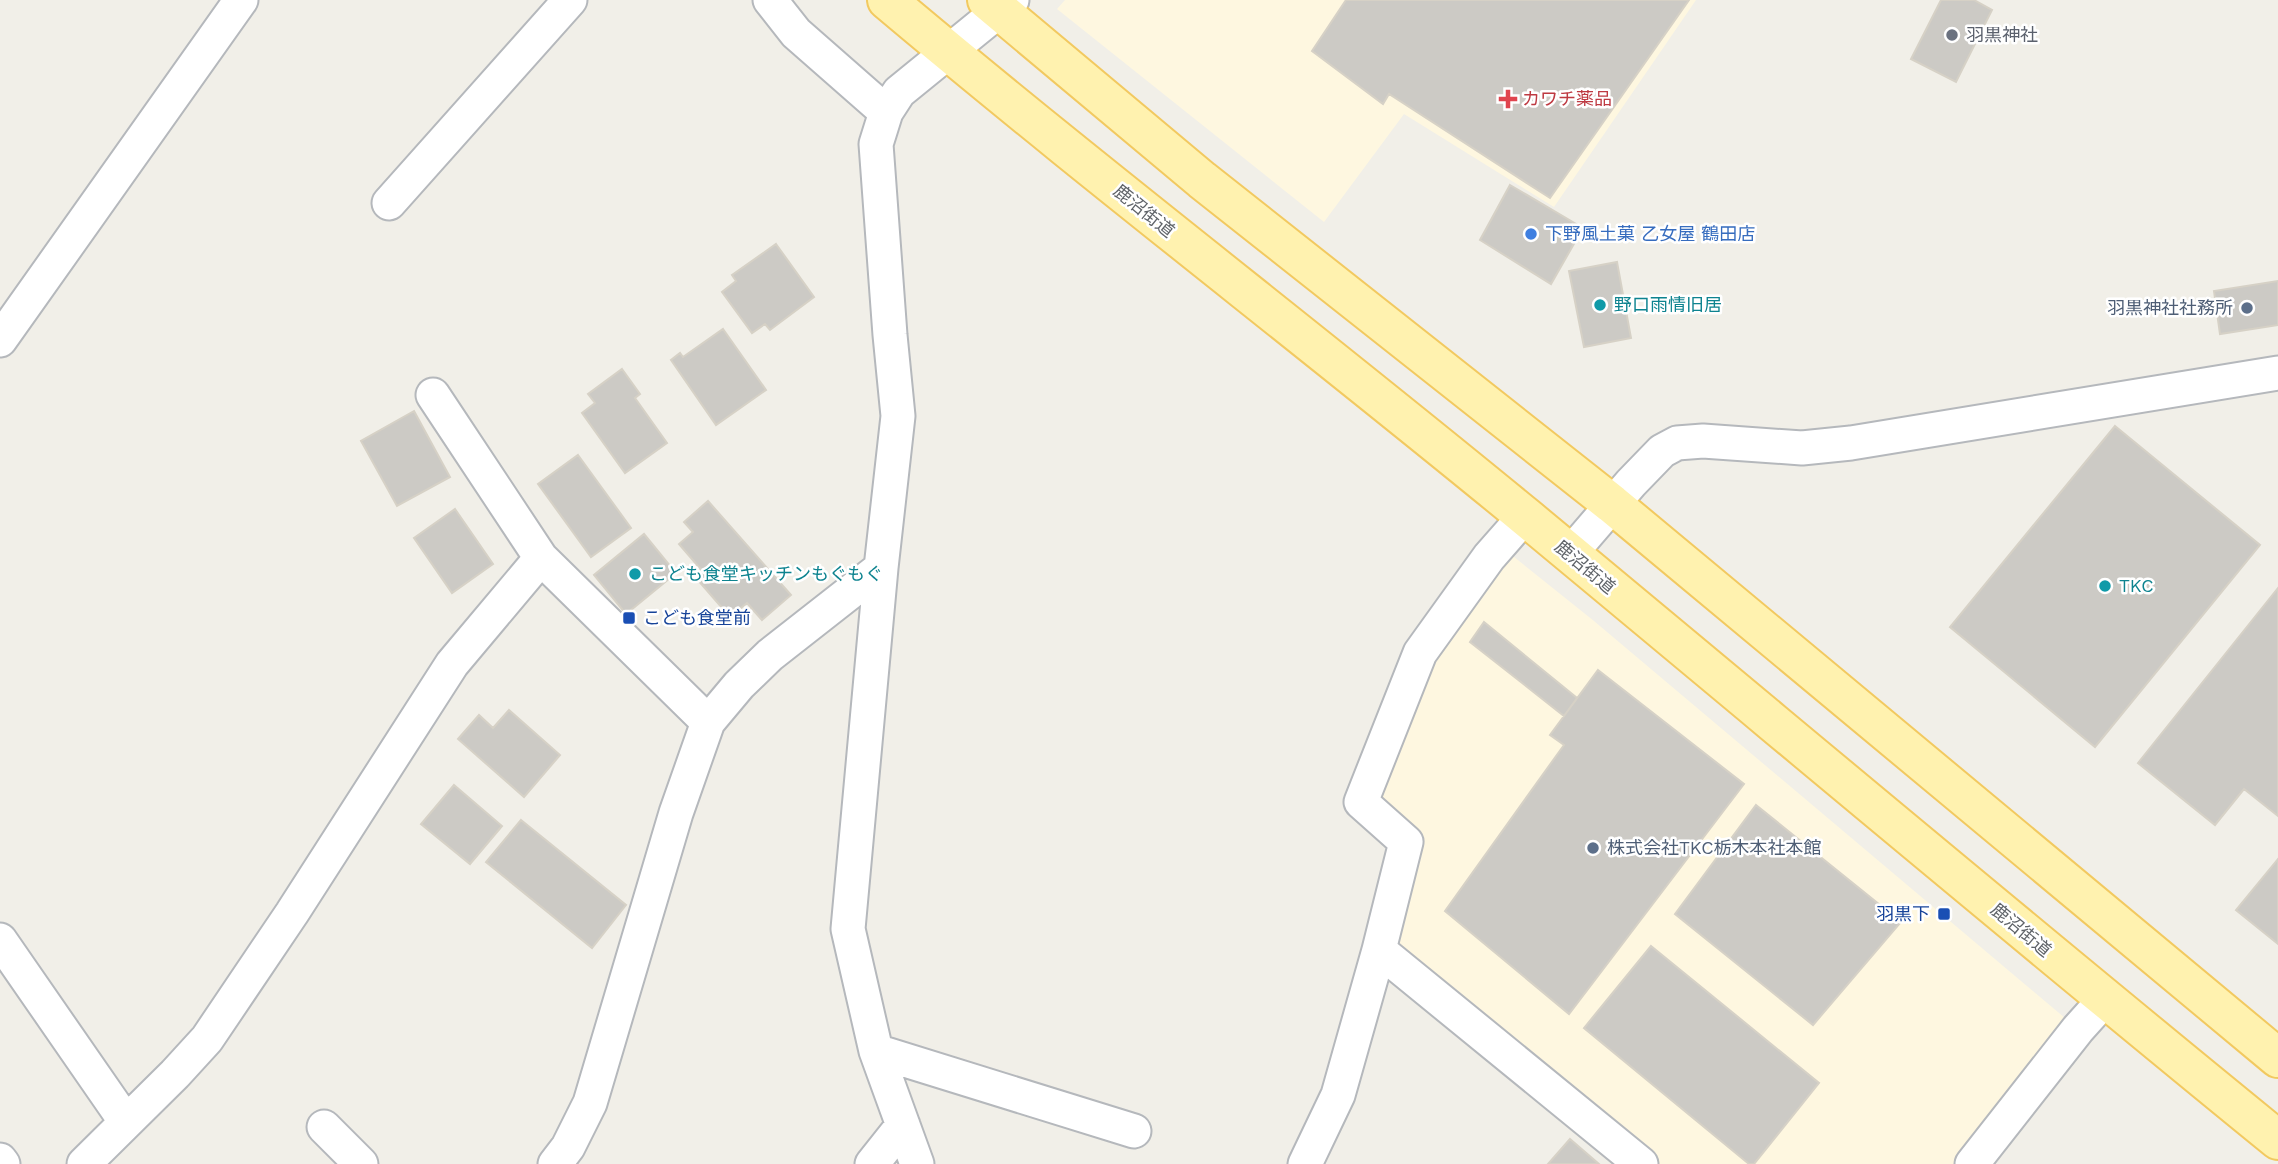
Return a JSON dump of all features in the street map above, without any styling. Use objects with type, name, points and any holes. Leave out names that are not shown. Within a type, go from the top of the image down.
[{"type":"main road","name":"鹿沼街道","points":[[887,0],[1525,516],[2278,1140]]},
{"type":"main road","points":[[1000,3],[1202,180],[1612,504],[2278,1058]]},
{"type":"street","points":[[0,341],[241,0]]},
{"type":"street","points":[[389,202],[570,0]]},
{"type":"street","points":[[770,0],[796,33],[886,112]]},
{"type":"street","points":[[917,1164],[876,1051],[848,929],[881,568],[898,416],[876,144],[886,112],[899,92],[1000,3]]},
{"type":"street","points":[[1570,554],[1662,451],[1677,443],[1703,440],[1802,448],[1851,443],[2278,373]]},
{"type":"street","points":[[433,395],[541,558],[708,722]]},
{"type":"street","points":[[1305,1164],[1338,1095],[1380,950],[1406,842],[1362,802],[1420,653],[1489,557],[1525,516]]},
{"type":"street","points":[[84,1164],[207,1039],[292,914],[452,664],[541,558]]},
{"type":"street","points":[[555,1164],[568,1147],[590,1103],[676,813],[708,722],[739,685],[770,655],[881,568]]},
{"type":"street","points":[[0,940],[126,1122]]},
{"type":"street","points":[[1380,950],[1641,1164]]},
{"type":"street","points":[[1972,1164],[2078,1029],[2105,999]]},
{"type":"street","points":[[876,1051],[1134,1130]]},
{"type":"street","points":[[872,1164],[903,1125]]},
{"type":"street","points":[[324,1127],[361,1164]]},
{"type":"shaded area","points":[[1065,0],[1696,0],[1554,207],[1404,114],[1324,222],[1057,9]]},
{"type":"shaded area","points":[[1499,545],[1594,621],[2078,1029],[1972,1164],[1641,1164],[1379,950],[1406,842],[1361,802],[1420,653]]},
{"type":"building","name":"カワチ薬品","points":[[1346,0],[1689,0],[1550,198],[1389,94],[1383,104],[1312,51]]},
{"type":"building","name":"羽黒神社","points":[[1941,0],[1974,0],[1992,10],[1956,82],[1911,59]]},
{"type":"building","name":"下野風土菓 乙女屋 鶴田店","points":[[1510,185],[1583,228],[1551,284],[1480,240]]},
{"type":"building","points":[[776,244],[814,297],[770,330],[765,324],[752,333],[722,292],[736,281],[732,275]]},
{"type":"building","name":"野口雨情旧居","points":[[1617,262],[1631,338],[1584,347],[1569,271]]},
{"type":"building","name":"羽黒神社社務所","points":[[2278,281],[2278,325],[2220,334],[2214,291]]},
{"type":"building","points":[[723,329],[766,390],[716,425],[671,360],[680,353],[683,357]]},
{"type":"building","points":[[622,369],[640,394],[635,398],[667,443],[625,473],[582,413],[595,403],[588,394]]},
{"type":"building","points":[[414,411],[450,477],[397,506],[361,441]]},
{"type":"building","name":"TKC","points":[[2115,426],[2260,545],[2095,747],[1950,627]]},
{"type":"building","points":[[578,455],[631,528],[591,557],[538,484]]},
{"type":"building","points":[[708,501],[791,595],[762,620],[747,603],[730,617],[697,579],[704,573],[679,544],[693,532],[684,522]]},
{"type":"building","points":[[455,509],[493,564],[452,593],[414,538]]},
{"type":"building","name":"こども食堂キッチンもぐもぐ","points":[[644,534],[676,573],[626,614],[594,575]]},
{"type":"building","points":[[2278,588],[2278,816],[2244,789],[2215,825],[2138,763]]},
{"type":"building","points":[[1484,622],[1577,698],[1564,716],[1470,642]]},
{"type":"building","name":"株式会社TKC栃木本社本館","points":[[1598,670],[1744,784],[1569,1014],[1445,911],[1564,745],[1550,735]]},
{"type":"building","points":[[509,710],[560,755],[524,797],[458,739],[479,715],[493,728]]},
{"type":"building","points":[[454,785],[502,826],[470,864],[421,824]]},
{"type":"building","points":[[1756,805],[1901,922],[1813,1025],[1675,914]]},
{"type":"building","points":[[521,820],[626,905],[592,948],[486,862]]},
{"type":"building","points":[[2278,859],[2278,944],[2236,910]]},
{"type":"building","points":[[1651,946],[1819,1083],[1754,1164],[1749,1164],[1584,1028]]},
{"type":"building","points":[[1570,1139],[1599,1164],[1548,1164]]},
{"type":"place","name":"羽黒神社","points":[[1952,35]]},
{"type":"place","name":"カワチ薬品","points":[[1508,99]]},
{"type":"place","name":"下野風土菓 乙女屋 鶴田店","points":[[1531,234]]},
{"type":"place","name":"野口雨情旧居","points":[[1600,305]]},
{"type":"place","name":"羽黒神社社務所","points":[[2247,308]]},
{"type":"place","name":"こども食堂キッチンもぐもぐ","points":[[635,574]]},
{"type":"place","name":"TKC","points":[[2105,586]]},
{"type":"place","name":"こども食堂前","points":[[629,618]]},
{"type":"place","name":"株式会社TKC栃木本社本館","points":[[1593,848]]},
{"type":"place","name":"羽黒下","points":[[1944,914]]}]
